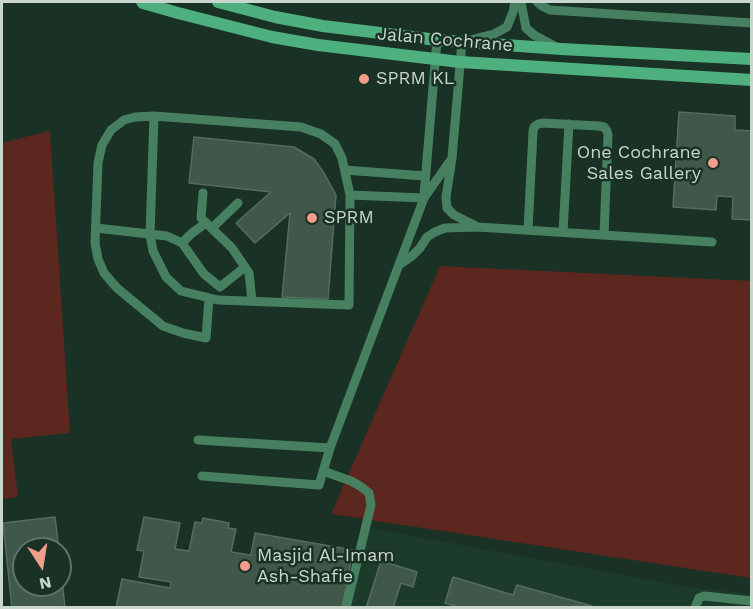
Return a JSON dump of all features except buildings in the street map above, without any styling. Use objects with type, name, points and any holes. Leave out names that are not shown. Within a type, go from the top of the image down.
[{"type":"street","name":"Jalan Cochrane","points":[[141,2],[272,37],[435,60],[752,80]]},
{"type":"street","name":"Jalan Cochrane","points":[[218,2],[275,17],[323,26],[437,40],[752,59]]},
{"type":"lane","points":[[478,227],[454,215],[447,208],[446,197],[452,158],[462,42],[494,34],[507,27],[515,2]]},
{"type":"lane","points":[[521,2],[526,28],[534,35],[561,49]]},
{"type":"lane","points":[[537,2],[550,10],[752,23]]},
{"type":"lane","points":[[424,198],[437,40]]},
{"type":"lane","points":[[154,116],[150,235],[153,251],[166,277],[181,291],[209,297],[218,300],[349,305],[350,195],[342,158],[335,144],[321,134],[301,127],[154,116],[124,120],[111,130],[102,145],[98,163],[95,243],[104,273],[117,288],[163,326],[206,338],[209,297]]},
{"type":"lane","points":[[528,230],[534,127],[542,123],[569,124],[599,126],[604,127],[607,131],[603,235]]},
{"type":"lane","points":[[562,232],[569,124]]},
{"type":"lane","points":[[202,476],[320,485],[330,448],[424,198],[452,158]]},
{"type":"lane","points":[[345,170],[425,176]]},
{"type":"lane","points":[[203,193],[201,218],[232,248],[249,273],[252,301]]},
{"type":"lane","points":[[350,195],[424,198]]},
{"type":"lane","points":[[182,243],[192,233],[209,226],[238,203]]},
{"type":"lane","points":[[399,265],[412,256],[427,237],[445,228],[478,227],[712,242]]},
{"type":"lane","points":[[96,228],[167,236],[182,243],[204,274],[220,287],[245,267]]},
{"type":"lane","points":[[198,440],[330,448]]},
{"type":"lane","points":[[323,471],[351,481],[369,493],[371,505],[346,608]]},
{"type":"lane","points":[[695,608],[699,598],[704,596],[752,601]]},
{"type":"shaded area","points":[[50,131],[70,433],[11,439],[18,497],[2,499],[2,143]]},
{"type":"shaded area","points":[[440,266],[751,281],[751,578],[331,514]]},
{"type":"shaded area","points":[[370,528],[688,587],[752,594],[751,608],[350,608]]},
{"type":"place","name":"SPRM KL","points":[[364,79]]},
{"type":"place","name":"One Cochrane Sales Gallery","points":[[713,163]]},
{"type":"place","name":"SPRM","points":[[312,218]]},
{"type":"place","name":"Masjid Al-Imam Ash-Shafie","points":[[245,566]]}]
